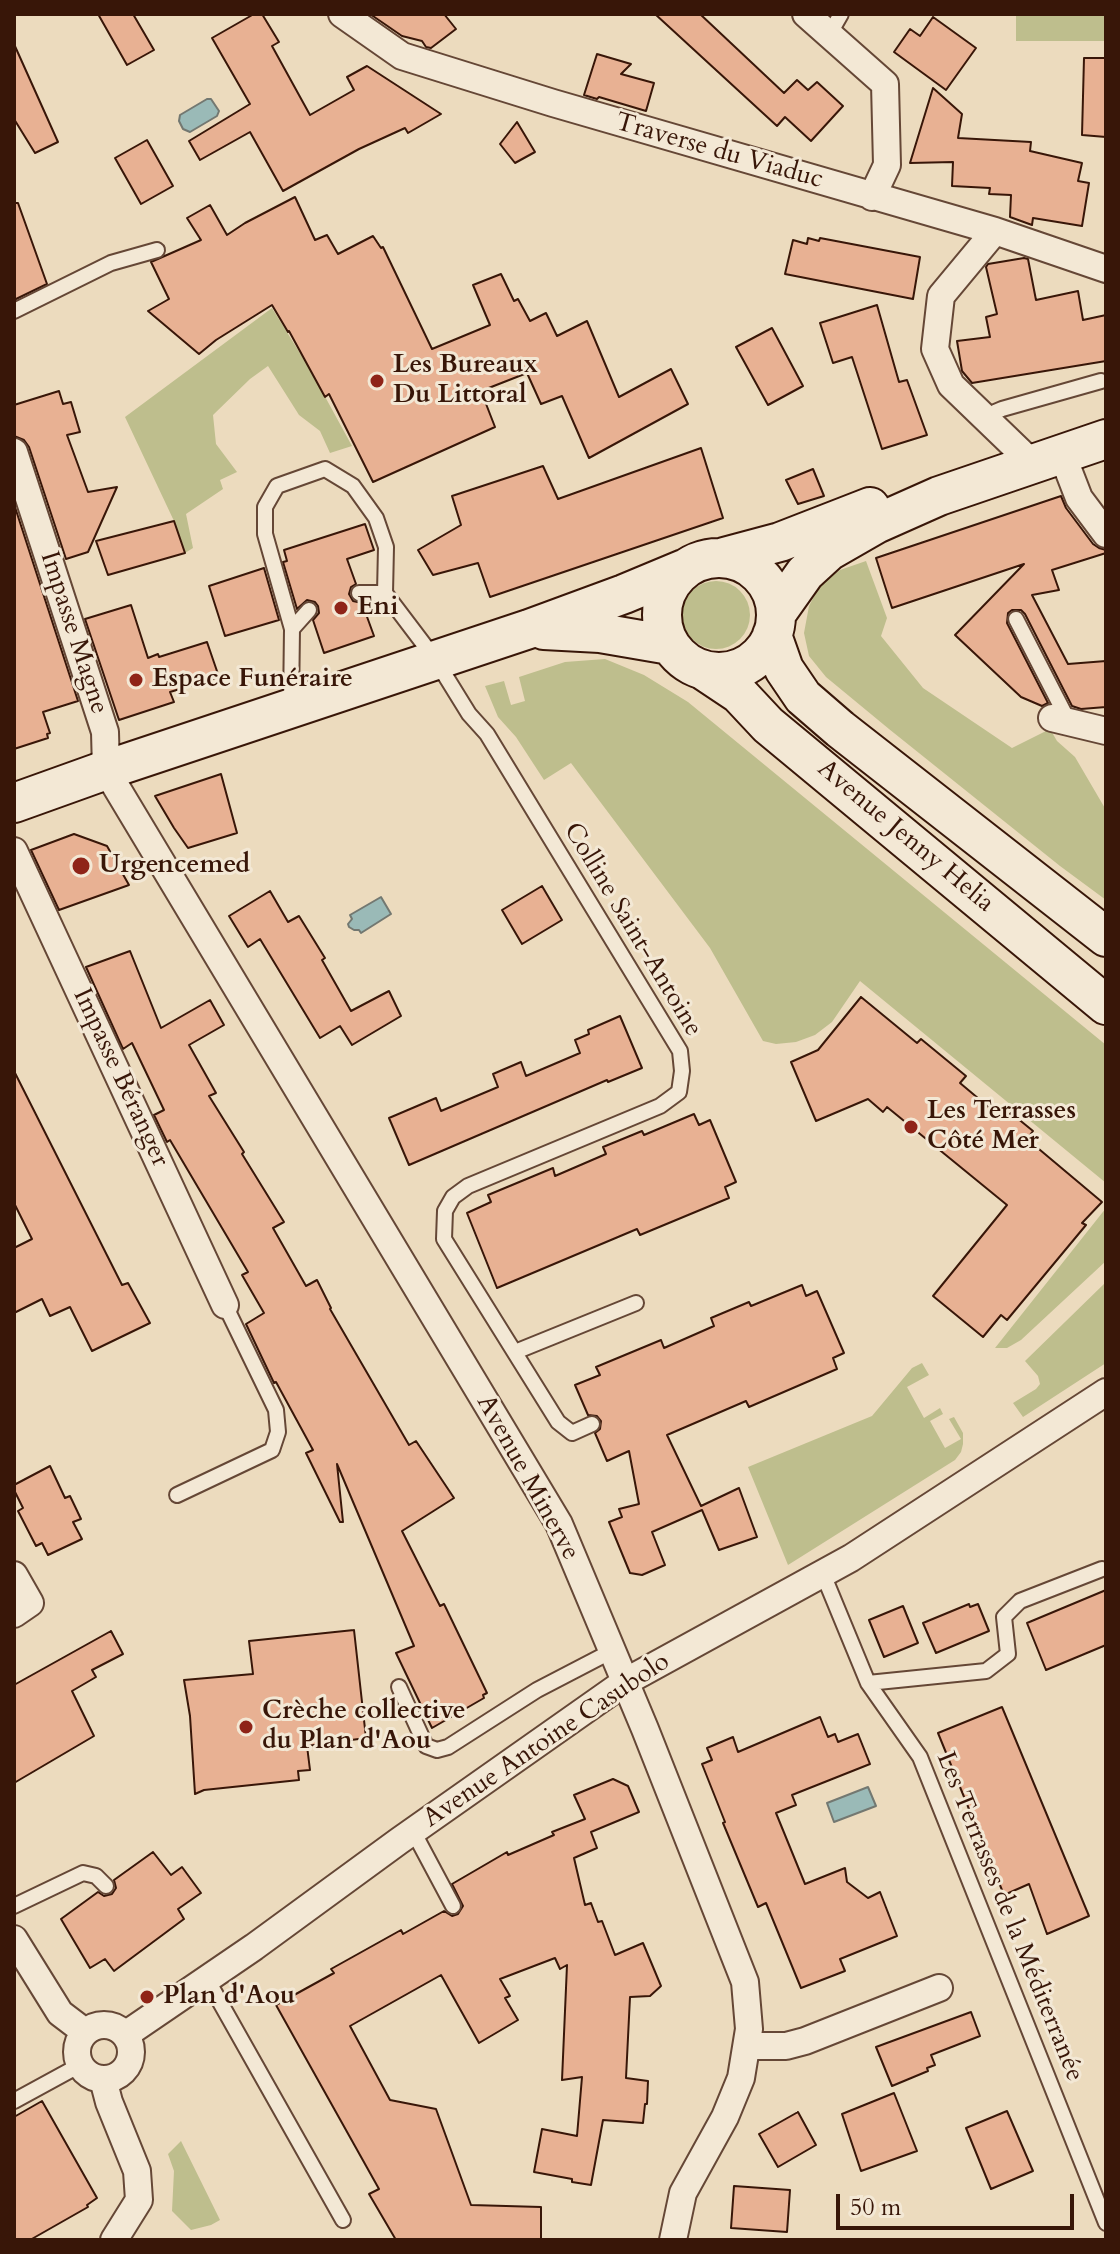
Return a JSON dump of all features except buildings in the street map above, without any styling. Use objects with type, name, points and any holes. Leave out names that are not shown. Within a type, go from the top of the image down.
[{"type":"street","name":"Traverse du Viaduc","points":[[342,14],[402,56],[995,231],[1106,269]]},
{"type":"street","points":[[806,14],[835,24],[885,84],[887,165],[872,197]]},
{"type":"street","points":[[995,231],[941,296],[935,349],[951,385],[988,421],[1047,459],[1106,534]]},
{"type":"street","points":[[684,569],[670,584],[662,604],[662,625],[670,645],[684,661],[703,670],[724,672],[745,666],[761,653],[805,573],[829,551],[876,524],[939,496],[1106,439]]},
{"type":"street","name":"Impasse Magne","points":[[14,452],[105,732],[106,770]]},
{"type":"street","points":[[14,803],[529,629],[624,594],[703,559],[724,557],[780,542],[871,506],[939,496]]},
{"type":"street","points":[[724,557],[744,563],[761,575],[772,594],[774,625]]},
{"type":"street","name":"Avenue Jenny Helia","points":[[774,625],[784,669],[803,697],[1106,937]]},
{"type":"street","points":[[529,629],[600,633],[670,645]]},
{"type":"street","name":"Avenue Jenny Helia","points":[[703,670],[739,694],[768,725],[1106,1005]]},
{"type":"street","points":[[1061,720],[1106,731]]},
{"type":"street","name":"Avenue Minerve","points":[[106,770],[559,1524],[745,1982],[749,2012],[748,2046],[741,2078],[715,2136],[689,2178],[673,2240]]},
{"type":"street","name":"Impasse Béranger","points":[[14,851],[225,1305]]},
{"type":"street","name":"Avenue Antoine Casubolo","points":[[125,2035],[625,1682],[851,1558],[1106,1392]]},
{"type":"street","points":[[14,1575],[30,1603],[14,1614]]},
{"type":"street","points":[[14,1939],[60,2013],[85,2032]]},
{"type":"street","points":[[748,2046],[786,2046],[805,2041],[939,1988]]},
{"type":"street","points":[[92,2072],[119,2074],[125,2067],[130,2052],[125,2035],[118,2029],[102,2025],[93,2027],[85,2032],[77,2047],[109,2102],[137,2171],[139,2200],[114,2240]]},
{"type":"lane","points":[[14,311],[111,263],[157,250]]},
{"type":"lane","points":[[988,421],[1002,409],[1101,381]]},
{"type":"lane","points":[[291,708],[292,629],[265,534],[265,507],[277,486],[325,469],[353,486],[376,518],[386,547],[385,593],[435,659]]},
{"type":"lane","points":[[359,593],[385,593]]},
{"type":"lane","points":[[292,629],[309,610]]},
{"type":"lane","points":[[1016,619],[1061,720]]},
{"type":"lane","name":"Colline Saint-Antoine","points":[[435,659],[469,714],[487,734],[680,1051],[682,1071],[679,1092],[660,1106],[468,1186],[453,1197],[445,1211],[444,1239],[558,1422],[572,1433],[592,1424]]},
{"type":"lane","points":[[515,1352],[636,1303]]},
{"type":"lane","points":[[177,1495],[272,1450],[278,1432],[276,1410],[225,1305]]},
{"type":"lane","points":[[868,1683],[986,1671],[1008,1654],[1004,1617],[1020,1601],[1102,1569]]},
{"type":"lane","name":"Les Terrasses de la Méditerranée","points":[[823,1574],[868,1683],[920,1757],[1106,2223]]},
{"type":"lane","points":[[399,1687],[426,1746],[437,1750],[448,1747],[537,1690],[612,1651]]},
{"type":"lane","points":[[413,1831],[453,1906]]},
{"type":"lane","points":[[14,1906],[83,1873],[96,1876],[106,1886]]},
{"type":"lane","points":[[207,1979],[343,2220]]},
{"type":"lane","points":[[14,2101],[92,2072]]},
{"type":"green space","points":[[1016,14],[1106,14],[1106,41],[1016,41]]},
{"type":"green space","points":[[272,308],[352,446],[330,453],[320,431],[299,415],[268,366],[213,415],[216,444],[237,472],[220,480],[223,489],[186,514],[193,548],[185,553],[174,521],[125,417]]},
{"type":"green space","points":[[866,561],[887,618],[881,636],[923,688],[1012,748],[1050,729],[1057,741],[1075,757],[1106,810],[1106,900],[889,729],[826,677],[809,656],[804,633],[809,606],[820,585],[840,570]]},
{"type":"green space","points":[[716,581],[740,591],[750,615],[740,639],[716,649],[692,639],[682,615],[692,591]]},
{"type":"green space","points":[[605,659],[644,675],[688,702],[1106,1045],[1106,1183],[860,981],[832,1022],[815,1035],[796,1042],[776,1044],[763,1041],[710,948],[571,763],[544,780],[516,737],[498,717],[485,686],[504,681],[511,705],[525,701],[519,677],[565,662]]},
{"type":"green space","points":[[1106,1208],[1106,1261],[1021,1340],[1007,1348],[995,1348]]},
{"type":"green space","points":[[1106,1282],[1106,1363],[1023,1417],[1013,1403],[1040,1384],[1038,1376],[1025,1361]]},
{"type":"green space","points":[[922,1363],[929,1375],[907,1387],[924,1418],[940,1408],[943,1414],[930,1421],[945,1448],[961,1439],[949,1419],[954,1417],[963,1433],[961,1452],[955,1460],[788,1565],[748,1467],[872,1416],[912,1368]]},
{"type":"green space","points":[[181,2141],[220,2220],[191,2230],[172,2211],[174,2171],[168,2154]]},
{"type":"water","points":[[211,99],[219,111],[217,116],[190,132],[183,129],[180,115]]},
{"type":"water","points":[[381,897],[391,914],[361,933],[349,927],[350,915]]},
{"type":"water","points":[[868,1787],[876,1806],[834,1822],[827,1803]]},
{"type":"place","name":"Les Bureaux Du Littoral","points":[[377,381]]},
{"type":"place","name":"Eni","points":[[341,608]]},
{"type":"place","name":"Espace Funéraire","points":[[136,680]]},
{"type":"place","name":"Urgencemed","points":[[81,866]]},
{"type":"place","name":"Les Terrasses Côté Mer","points":[[911,1127]]},
{"type":"place","name":"Crèche collective du Plan d'Aou","points":[[246,1727]]},
{"type":"place","name":"Plan d'Aou","points":[[147,1997]]}]
